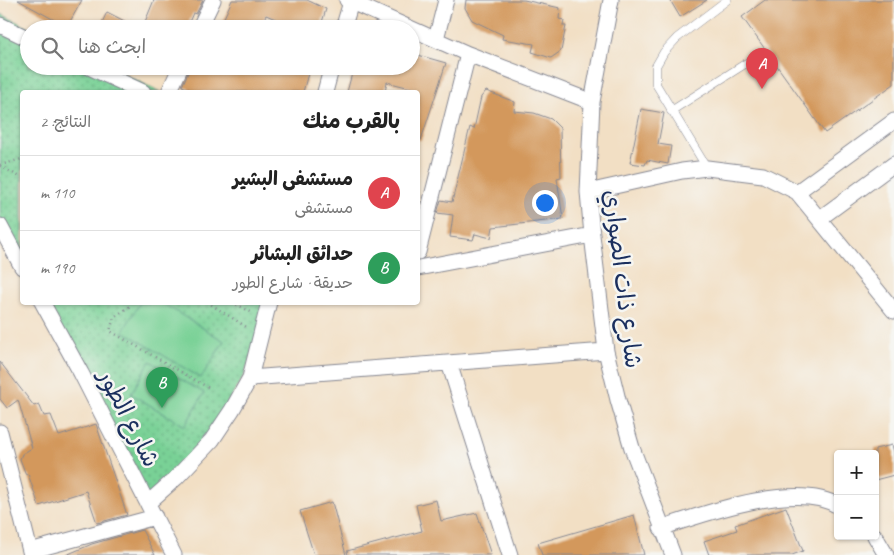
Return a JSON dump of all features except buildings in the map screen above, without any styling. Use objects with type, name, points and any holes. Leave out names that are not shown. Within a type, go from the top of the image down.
[{"type":"street","points":[[203,20],[213,0]]},
{"type":"street","points":[[436,39],[446,0]]},
{"type":"street","name":"شارع ذات الصواري","points":[[611,0],[592,102],[588,192],[592,235],[606,351],[630,440],[672,555]]},
{"type":"street","points":[[345,20],[349,1],[392,20]]},
{"type":"street","points":[[1,27],[20,35]]},
{"type":"street","points":[[420,32],[468,54],[592,102]]},
{"type":"street","points":[[420,244],[468,54]]},
{"type":"street","points":[[106,75],[139,90]]},
{"type":"street","points":[[170,90],[177,75]]},
{"type":"street","points":[[326,90],[330,75]]},
{"type":"street","points":[[797,192],[894,121]]},
{"type":"street","points":[[819,219],[894,164]]},
{"type":"street","points":[[588,192],[682,171],[706,168],[762,175],[797,192],[894,311]]},
{"type":"street","points":[[0,226],[20,263]]},
{"type":"street","points":[[420,268],[592,235]]},
{"type":"street","name":"شارع الطور","points":[[44,305],[174,555]]},
{"type":"street","points":[[148,503],[176,478],[212,440],[250,378],[268,305]]},
{"type":"street","points":[[250,378],[606,351]]},
{"type":"street","points":[[449,363],[510,555]]},
{"type":"street","points":[[0,432],[31,553],[155,517]]},
{"type":"street","points":[[661,528],[721,507],[776,498],[811,498],[834,505]]},
{"type":"street","points":[[877,540],[886,555]]},
{"type":"lane","points":[[706,168],[656,84],[656,66],[664,52],[727,0]]},
{"type":"lane","points":[[671,111],[759,54]]},
{"type":"path","points":[[0,166],[20,159]]},
{"type":"path","points":[[0,166],[20,177]]},
{"type":"path","points":[[130,305],[114,317],[110,331],[209,388]]},
{"type":"path","points":[[212,305],[260,336]]},
{"type":"path","points":[[238,305],[251,312]]},
{"type":"green space","points":[[1,14],[20,24],[20,75],[125,75],[156,90],[20,90],[20,261],[0,223]]},
{"type":"green space","points":[[44,305],[269,305],[244,376],[205,440],[151,506]]},
{"type":"green space","points":[[139,305],[165,305],[224,341],[201,378],[123,331]]},
{"type":"green space","points":[[150,361],[204,393],[185,426],[131,394]]},
{"type":"place","name":"مستشفى البشير","points":[[762,89]]},
{"type":"place","name":"حدائق البشائر","points":[[162,408]]}]
